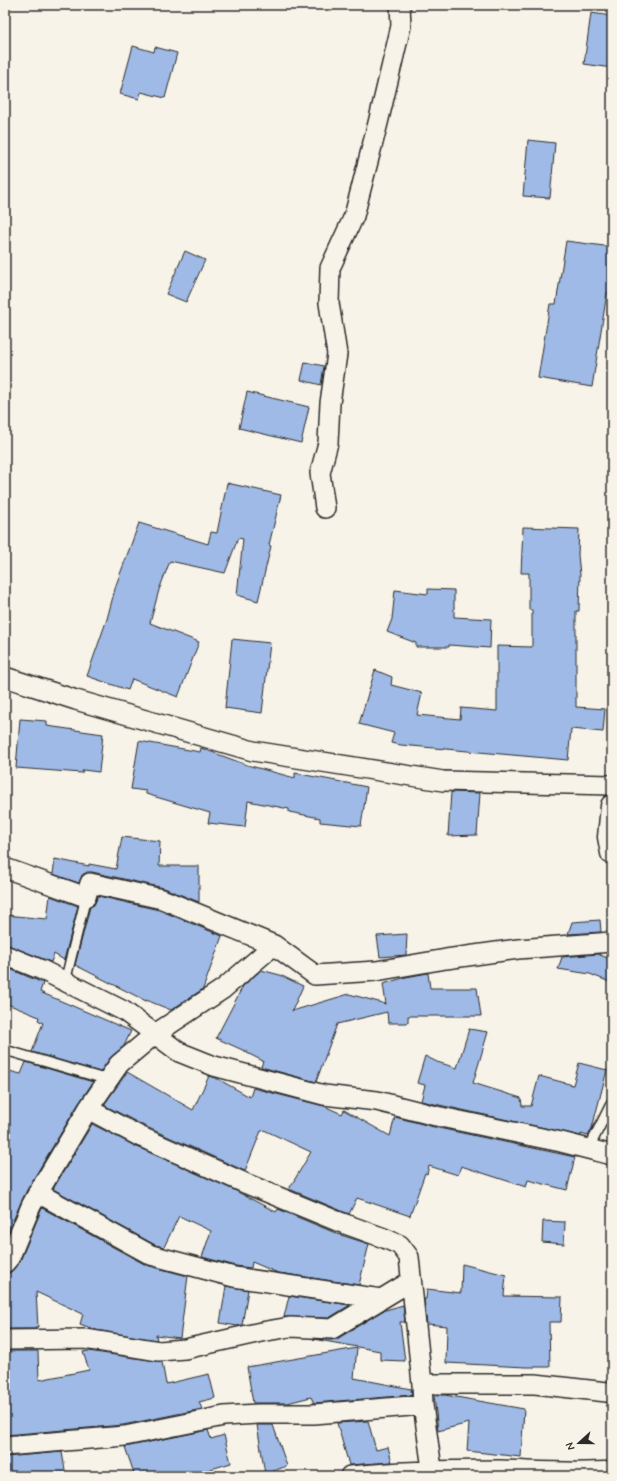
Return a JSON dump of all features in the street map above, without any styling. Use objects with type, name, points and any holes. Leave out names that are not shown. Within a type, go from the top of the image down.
[{"type":"street","points":[[325,508],[320,473],[328,444],[330,403],[337,354],[329,303],[330,268],[356,209],[401,26],[400,5]]},
{"type":"street","points":[[5,677],[76,700],[253,751],[444,780],[612,785]]},
{"type":"street","points":[[612,806],[609,837],[612,853]]},
{"type":"street","points":[[5,868],[86,897],[90,883],[162,899],[274,945],[315,975],[376,971],[518,949],[612,942]]},
{"type":"street","points":[[6,1258],[38,1193],[88,1109],[119,1064],[155,1034],[223,989],[274,945]]},
{"type":"street","points":[[5,955],[124,1011],[179,1052],[214,1066],[324,1095],[377,1101],[436,1116],[561,1142],[612,1155]]},
{"type":"street","points":[[88,1109],[139,1136],[234,1178],[337,1221],[400,1245],[408,1257],[423,1405],[433,1473]]},
{"type":"street","points":[[38,1193],[151,1255],[234,1277],[381,1299]]},
{"type":"street","points":[[5,1340],[84,1339],[159,1351],[185,1349],[290,1327],[332,1328],[411,1281]]},
{"type":"street","points":[[422,1384],[535,1384],[607,1392],[612,1391]]},
{"type":"street","points":[[5,1446],[125,1436],[224,1416],[258,1414],[314,1414],[423,1405]]},
{"type":"street","points":[[350,1476],[500,1470],[556,1473],[612,1471]]},
{"type":"lane","points":[[65,982],[86,897]]},
{"type":"lane","points":[[5,1050],[108,1080]]},
{"type":"lane","points":[[588,1150],[612,1102]]},
{"type":"building","points":[[591,13],[612,16],[612,68],[584,64]]},
{"type":"building","points":[[133,46],[154,52],[155,47],[177,53],[165,98],[141,92],[139,99],[120,94]]},
{"type":"building","points":[[528,140],[555,143],[550,198],[523,196]]},
{"type":"building","points":[[566,241],[612,247],[612,276],[609,293],[607,293],[592,387],[538,378],[550,304],[556,304]]},
{"type":"building","points":[[185,251],[205,260],[186,302],[166,294]]},
{"type":"building","points":[[305,362],[324,366],[321,385],[301,380]]},
{"type":"building","points":[[247,392],[309,407],[301,443],[239,428]]},
{"type":"building","points":[[227,483],[281,495],[258,601],[237,595],[243,539],[238,538],[225,573],[170,561],[159,590],[150,623],[199,642],[178,697],[132,679],[128,690],[87,676],[107,619],[116,585],[139,523],[208,544],[211,532],[217,533]]},
{"type":"building","points":[[523,527],[579,529],[578,555],[580,575],[579,611],[576,611],[576,707],[605,709],[603,732],[571,729],[568,760],[401,745],[391,743],[394,733],[359,724],[375,670],[392,677],[391,685],[422,693],[417,715],[460,719],[461,708],[497,711],[497,646],[532,647],[532,610],[529,610],[529,573],[521,573]]},
{"type":"building","points":[[428,589],[454,590],[454,617],[491,619],[490,648],[449,645],[449,647],[416,647],[416,643],[387,632],[392,619],[395,590],[428,594]]},
{"type":"building","points":[[232,639],[270,643],[262,713],[225,708]]},
{"type":"building","points":[[20,719],[47,721],[47,726],[103,734],[99,772],[83,770],[82,773],[16,768]]},
{"type":"building","points":[[139,741],[200,752],[201,748],[247,765],[295,778],[295,773],[367,787],[361,826],[320,822],[320,818],[289,812],[289,809],[248,801],[245,827],[208,823],[210,813],[146,794],[146,791],[131,789]]},
{"type":"building","points":[[451,792],[480,793],[477,835],[448,836]]},
{"type":"building","points":[[122,837],[160,841],[159,866],[199,866],[199,902],[164,888],[92,872],[87,872],[82,875],[79,883],[53,874],[55,859],[89,866],[89,864],[116,869]]},
{"type":"building","points":[[50,896],[78,906],[64,960],[54,954],[51,962],[5,944],[5,915],[47,919]]},
{"type":"building","points":[[98,896],[159,910],[222,936],[203,989],[171,1010],[146,1001],[75,965],[90,907],[94,905]]},
{"type":"building","points":[[600,920],[601,932],[568,934],[572,922]]},
{"type":"building","points":[[407,934],[406,955],[380,957],[377,936]]},
{"type":"building","points":[[598,954],[612,960],[612,983],[590,974],[558,969],[562,957]]},
{"type":"building","points":[[5,967],[43,983],[40,992],[131,1031],[124,1046],[110,1058],[100,1072],[32,1052],[43,1023],[38,1020],[39,1017],[5,1003]]},
{"type":"building","points":[[261,970],[280,975],[303,986],[292,1011],[349,994],[386,1004],[383,984],[406,977],[428,973],[430,988],[477,988],[481,1016],[408,1016],[408,1023],[388,1023],[387,1012],[337,1024],[316,1082],[261,1067],[263,1061],[216,1038],[243,986]]},
{"type":"building","points":[[469,1029],[488,1032],[473,1083],[521,1098],[522,1106],[531,1106],[539,1076],[573,1085],[579,1063],[607,1070],[592,1128],[588,1136],[581,1134],[581,1136],[421,1101],[425,1085],[417,1083],[425,1056],[437,1062],[457,1068]]},
{"type":"building","points":[[26,1062],[93,1082],[28,1188],[5,1240],[5,1070],[21,1074]]},
{"type":"building","points":[[127,1072],[193,1110],[209,1076],[216,1078],[250,1097],[253,1088],[324,1106],[342,1114],[344,1110],[390,1136],[395,1117],[434,1127],[575,1157],[567,1190],[528,1180],[526,1187],[461,1166],[458,1175],[429,1166],[427,1174],[425,1173],[410,1216],[357,1198],[349,1214],[289,1189],[311,1152],[264,1130],[261,1131],[245,1171],[144,1126],[104,1105]]},
{"type":"building","points":[[92,1124],[135,1146],[236,1191],[276,1212],[278,1209],[338,1234],[369,1244],[359,1285],[278,1273],[252,1262],[251,1268],[236,1266],[202,1257],[211,1231],[179,1216],[164,1247],[155,1245],[53,1189]]},
{"type":"building","points":[[42,1208],[146,1265],[188,1276],[180,1338],[156,1335],[157,1340],[96,1330],[80,1324],[83,1314],[36,1292],[38,1327],[36,1327],[36,1329],[5,1329],[5,1274],[13,1270],[20,1261]]},
{"type":"building","points":[[543,1221],[565,1222],[564,1244],[542,1242]]},
{"type":"building","points":[[462,1264],[506,1275],[504,1296],[562,1297],[561,1322],[549,1322],[550,1367],[446,1363],[447,1326],[427,1324],[424,1299],[426,1299],[427,1289],[461,1293]]},
{"type":"building","points":[[226,1286],[248,1290],[242,1325],[237,1326],[220,1323]]},
{"type":"building","points":[[289,1296],[350,1305],[329,1318],[284,1317]]},
{"type":"building","points":[[403,1305],[405,1322],[400,1322],[405,1361],[380,1360],[380,1351],[313,1339],[337,1339],[382,1311]]},
{"type":"building","points":[[357,1348],[354,1378],[411,1389],[412,1395],[314,1403],[311,1397],[287,1403],[253,1403],[247,1367]]},
{"type":"building","points":[[5,1351],[38,1351],[39,1380],[89,1370],[83,1352],[88,1351],[162,1362],[166,1384],[209,1374],[215,1398],[199,1402],[202,1409],[123,1425],[5,1435]]},
{"type":"building","points":[[434,1395],[445,1395],[524,1409],[521,1457],[467,1451],[469,1423],[438,1431]]},
{"type":"building","points":[[368,1421],[376,1450],[388,1447],[392,1462],[349,1465],[337,1423]]},
{"type":"building","points":[[257,1425],[273,1425],[287,1466],[265,1474]]},
{"type":"building","points":[[208,1430],[211,1439],[224,1435],[231,1463],[201,1472],[202,1476],[135,1476],[125,1447]]},
{"type":"building","points":[[62,1452],[66,1476],[5,1476],[5,1457]]}]
